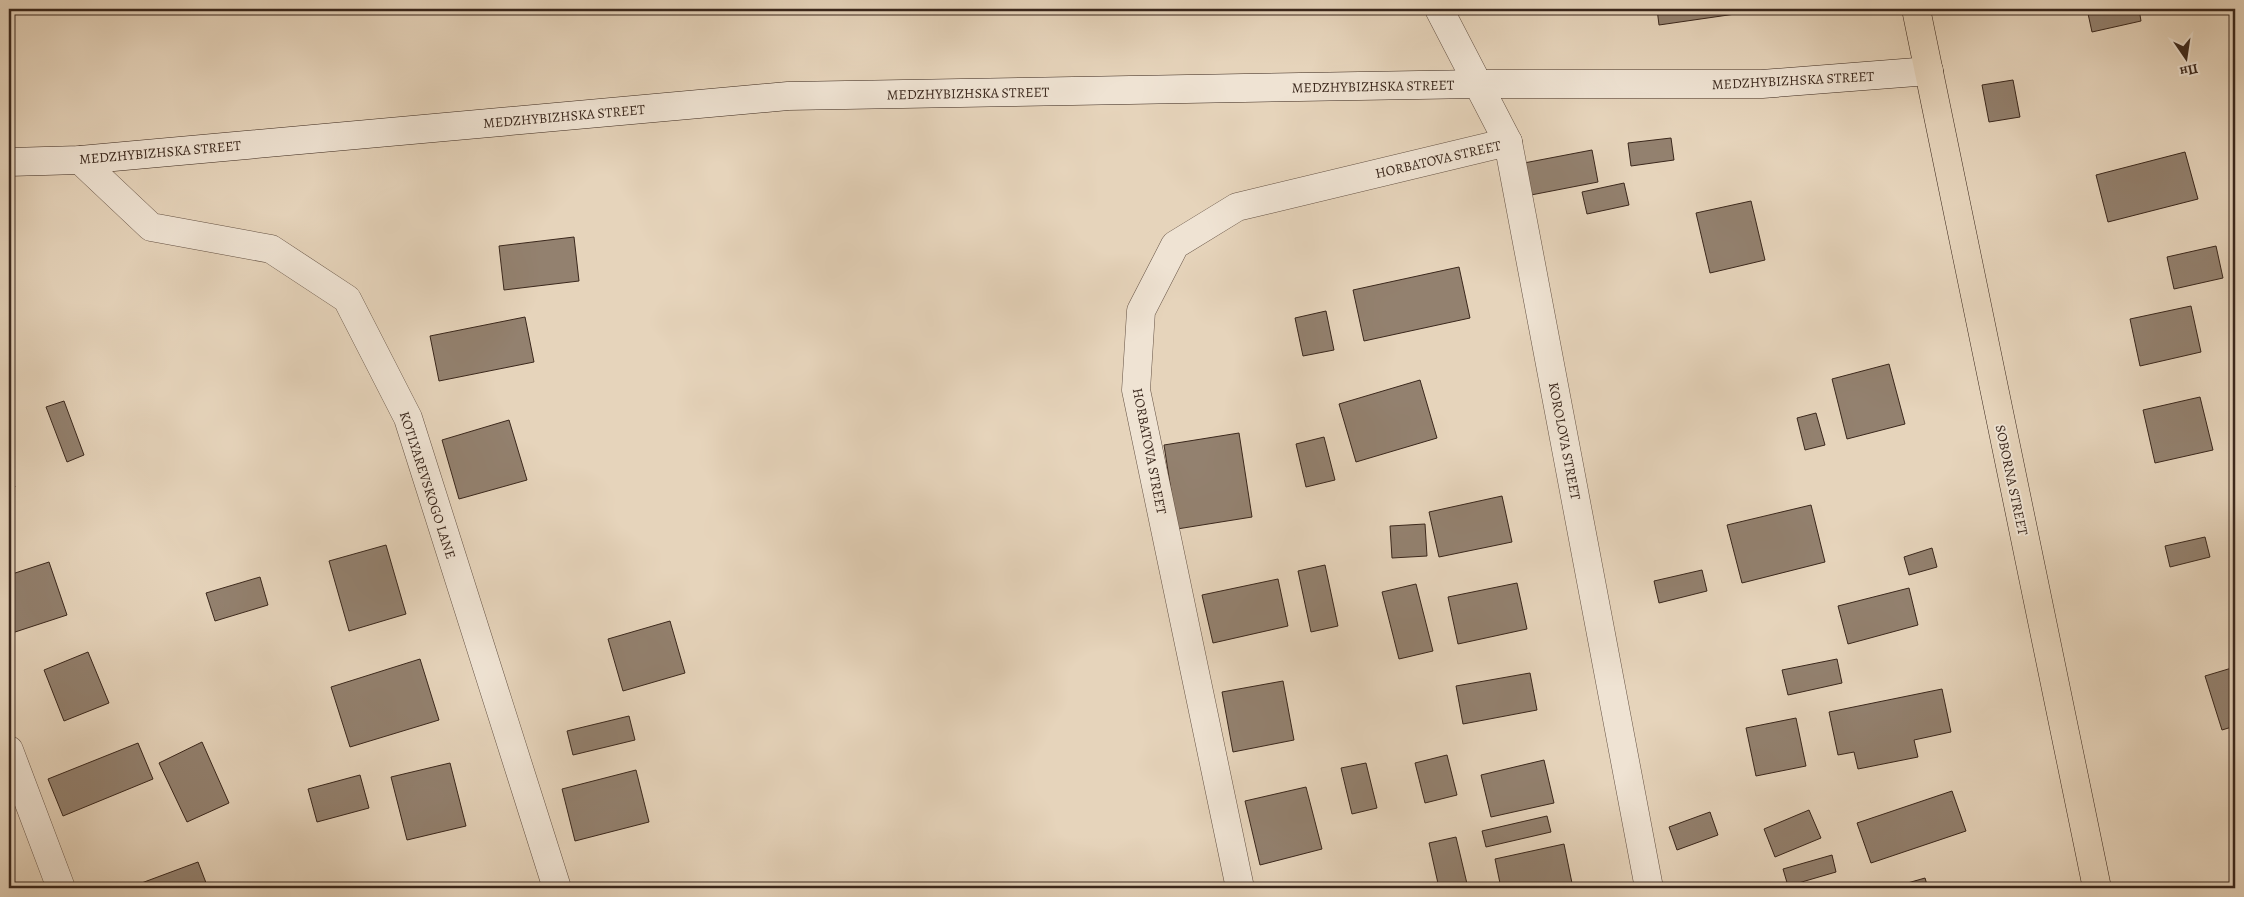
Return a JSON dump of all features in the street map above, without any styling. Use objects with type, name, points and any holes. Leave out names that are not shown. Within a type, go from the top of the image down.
[{"type":"main road","name":"SOBORNA STREET","points":[[1916,9],[2097,888]]},
{"type":"street","name":"KOROLOVA STREET","points":[[1439,9],[1508,142],[1649,888]]},
{"type":"street","name":"MEDZHYBIZHSKA STREET","points":[[9,162],[80,160],[788,96],[1478,84],[1762,84],[1929,71]]},
{"type":"street","name":"HORBATOVA STREET","points":[[1240,888],[1136,390],[1141,310],[1175,245],[1237,207],[1508,142]]},
{"type":"street","name":"KOTLYAREVSKOGO LANE","points":[[80,160],[151,227],[271,249],[347,299],[408,418],[557,888]]},
{"type":"street","points":[[9,750],[61,888]]},
{"type":"building","points":[[1657,9],[1756,9],[1756,11],[1659,25]]},
{"type":"building","points":[[2087,9],[2139,9],[2141,21],[2092,32]]},
{"type":"building","points":[[2013,80],[2020,117],[1989,122],[1982,85]]},
{"type":"building","points":[[1671,138],[1674,160],[1631,166],[1628,143]]},
{"type":"building","points":[[1592,150],[1598,182],[1531,195],[1524,163]]},
{"type":"building","points":[[2185,152],[2198,199],[2108,222],[2096,175]]},
{"type":"building","points":[[1624,183],[1629,205],[1587,214],[1582,192]]},
{"type":"building","points":[[1751,201],[1765,260],[1710,273],[1696,213]]},
{"type":"building","points":[[574,237],[579,281],[504,290],[499,246]]},
{"type":"building","points":[[2216,246],[2223,278],[2174,289],[2167,257]]},
{"type":"building","points":[[1459,267],[1470,318],[1364,341],[1353,290]]},
{"type":"building","points":[[2191,306],[2201,352],[2140,366],[2130,319]]},
{"type":"building","points":[[1326,311],[1334,350],[1303,356],[1295,318]]},
{"type":"building","points":[[525,317],[534,362],[439,381],[430,336]]},
{"type":"building","points":[[1889,364],[1905,424],[1847,439],[1832,379]]},
{"type":"building","points":[[1420,380],[1437,438],[1356,462],[1339,404]]},
{"type":"building","points":[[2200,397],[2213,450],[2155,463],[2143,410]]},
{"type":"building","points":[[64,401],[84,455],[67,462],[46,407]]},
{"type":"building","points":[[1816,413],[1825,445],[1805,450],[1797,418]]},
{"type":"building","points":[[509,420],[527,480],[459,499],[442,440]]},
{"type":"building","points":[[1239,433],[1252,517],[1177,529],[1164,445]]},
{"type":"building","points":[[1324,437],[1335,480],[1306,487],[1296,444]]},
{"type":"building","points":[[9,469],[15,487],[9,489]]},
{"type":"building","points":[[1502,496],[1512,542],[1439,557],[1429,512]]},
{"type":"building","points":[[1811,505],[1825,562],[1742,583],[1727,525]]},
{"type":"building","points":[[1425,524],[1427,556],[1392,558],[1390,526]]},
{"type":"building","points":[[2205,537],[2210,557],[2170,567],[2165,546]]},
{"type":"building","points":[[386,545],[406,614],[349,631],[329,561]]},
{"type":"building","points":[[1932,548],[1937,567],[1909,575],[1904,557]]},
{"type":"building","points":[[49,562],[67,615],[9,634],[9,575]]},
{"type":"building","points":[[1325,565],[1338,626],[1311,632],[1298,571]]},
{"type":"building","points":[[1702,570],[1707,591],[1659,603],[1654,581]]},
{"type":"building","points":[[260,577],[268,605],[215,621],[206,593]]},
{"type":"building","points":[[1278,579],[1288,626],[1213,643],[1202,595]]},
{"type":"building","points":[[1517,583],[1527,629],[1458,644],[1448,597]]},
{"type":"building","points":[[1416,584],[1433,651],[1399,659],[1382,592]]},
{"type":"building","points":[[1909,588],[1918,625],[1848,644],[1838,606]]},
{"type":"building","points":[[670,621],[685,673],[623,691],[608,639]]},
{"type":"building","points":[[88,652],[109,703],[64,721],[44,670]]},
{"type":"building","points":[[420,659],[439,720],[350,747],[331,687]]},
{"type":"building","points":[[1837,659],[1842,683],[1788,695],[1782,670]]},
{"type":"building","points":[[2235,667],[2235,726],[2222,730],[2205,676]]},
{"type":"building","points":[[1530,673],[1537,710],[1463,724],[1456,686]]},
{"type":"building","points":[[1283,681],[1294,740],[1233,752],[1222,692]]},
{"type":"building","points":[[1942,689],[1951,732],[1914,740],[1918,757],[1858,769],[1854,752],[1838,755],[1829,712]]},
{"type":"building","points":[[629,716],[635,740],[573,755],[567,731]]},
{"type":"building","points":[[1796,718],[1806,766],[1756,776],[1746,728]]},
{"type":"building","points":[[202,742],[229,803],[187,822],[159,763]]},
{"type":"building","points":[[138,743],[153,779],[63,816],[48,779]]},
{"type":"building","points":[[1447,755],[1457,795],[1425,803],[1415,763]]},
{"type":"building","points":[[1544,760],[1554,803],[1491,817],[1481,775]]},
{"type":"building","points":[[450,763],[466,826],[407,840],[391,777]]},
{"type":"building","points":[[1366,763],[1377,808],[1352,814],[1341,768]]},
{"type":"building","points":[[636,770],[649,822],[575,841],[562,789]]},
{"type":"building","points":[[360,775],[369,808],[317,822],[308,789]]},
{"type":"building","points":[[1306,787],[1322,849],[1260,865],[1245,801]]},
{"type":"building","points":[[1952,791],[1966,831],[1871,863],[1857,823]]},
{"type":"building","points":[[1809,810],[1821,838],[1775,857],[1764,829]]},
{"type":"building","points":[[1710,812],[1718,835],[1677,850],[1669,827]]},
{"type":"building","points":[[1547,816],[1551,832],[1486,847],[1482,831]]},
{"type":"building","points":[[1456,837],[1468,888],[1439,888],[1429,843]]},
{"type":"building","points":[[1564,844],[1573,888],[1501,888],[1495,859]]},
{"type":"building","points":[[1832,855],[1836,872],[1788,886],[1783,869]]},
{"type":"building","points":[[198,862],[208,888],[128,888]]},
{"type":"building","points":[[1925,878],[1928,888],[1890,888]]}]
